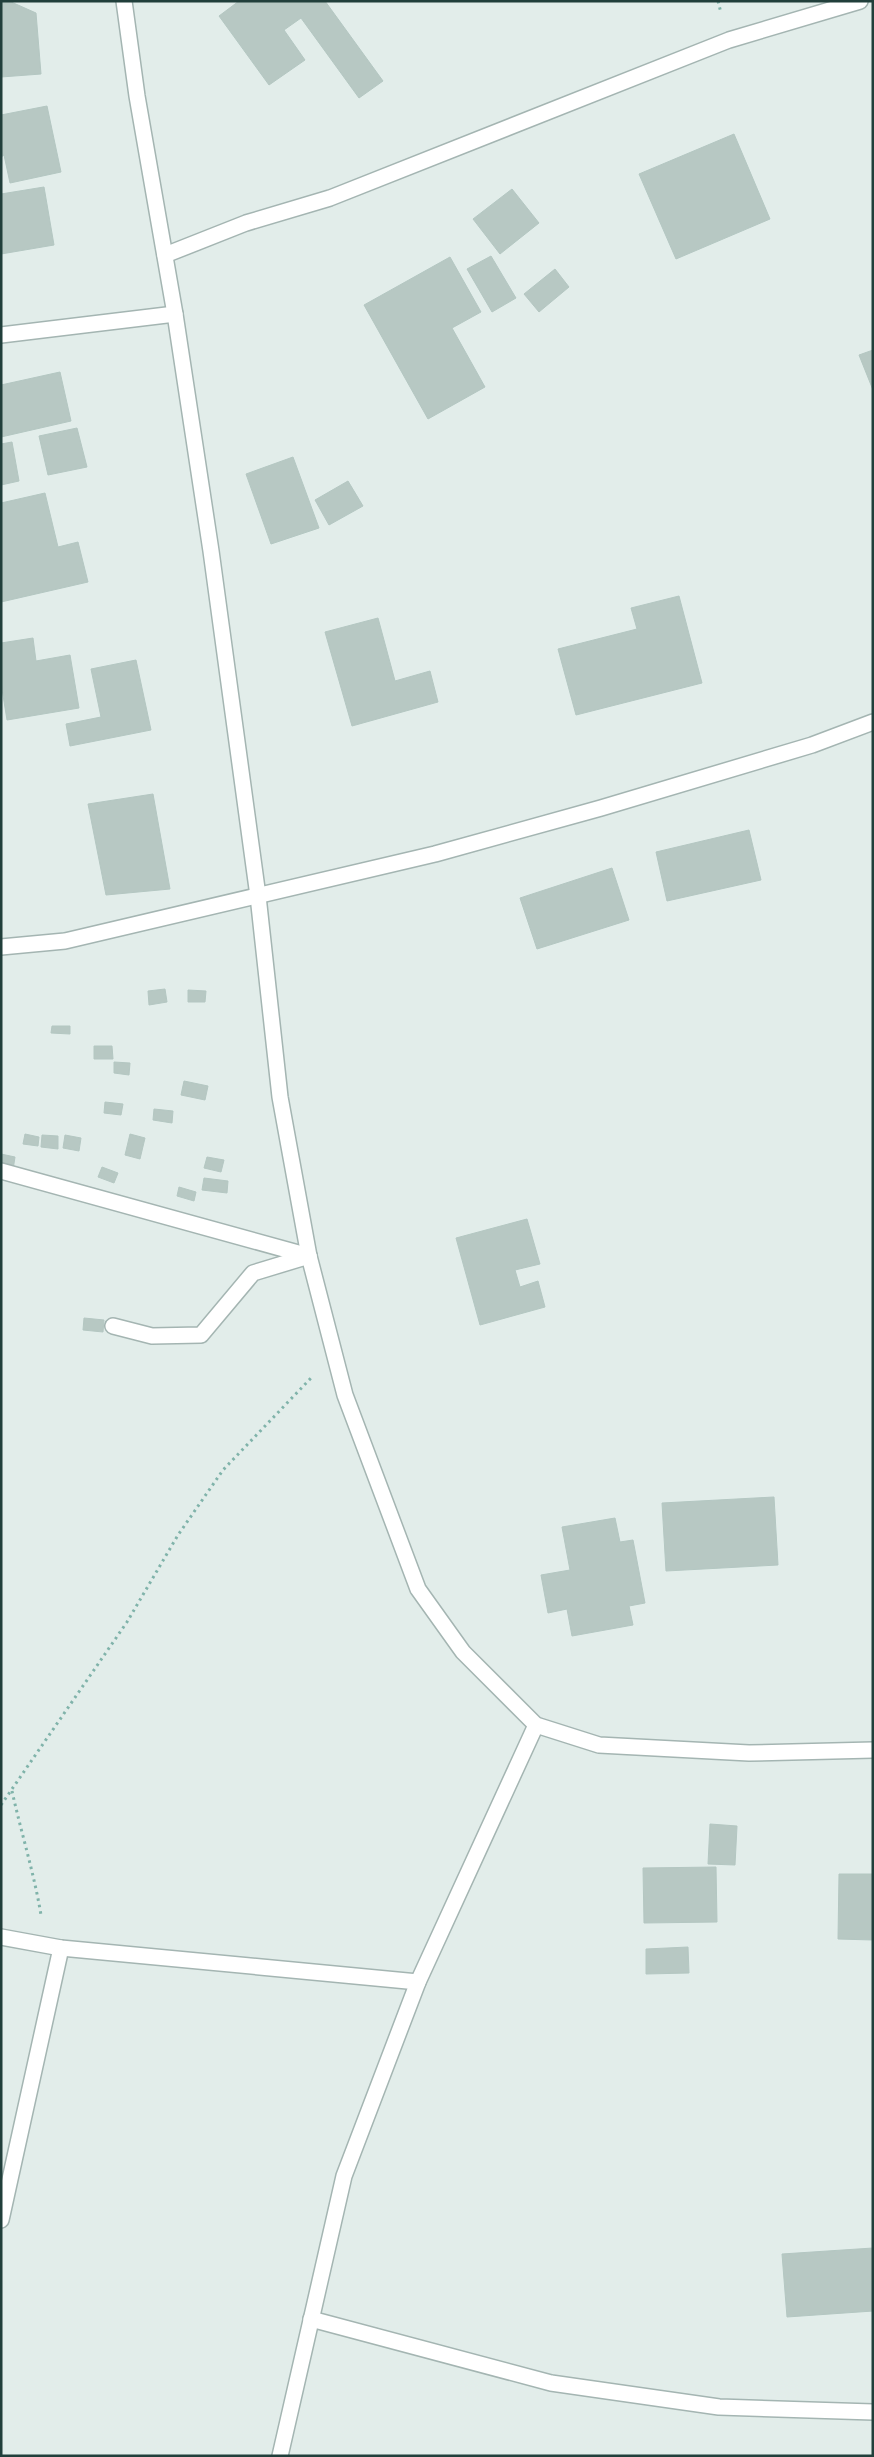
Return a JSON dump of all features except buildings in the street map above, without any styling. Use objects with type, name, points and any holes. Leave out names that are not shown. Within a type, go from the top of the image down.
[{"type":"street","points":[[124,1],[137,96],[175,314],[258,896],[280,1097],[309,1256],[345,1395],[418,1590],[463,1652],[536,1725],[599,1745],[749,1753],[873,1750]]},
{"type":"street","points":[[165,256],[246,223],[330,198],[729,40],[860,1]]},
{"type":"street","points":[[1,335],[175,314]]},
{"type":"street","points":[[1,948],[65,941],[435,854],[812,746],[873,722]]},
{"type":"street","points":[[1,1171],[309,1256]]},
{"type":"street","points":[[113,1326],[152,1336],[201,1335],[253,1273],[309,1256]]},
{"type":"street","points":[[280,2456],[344,2176],[418,1982],[536,1725]]},
{"type":"street","points":[[1,1937],[61,1948],[418,1982]]},
{"type":"street","points":[[1,2220],[61,1948]]},
{"type":"street","points":[[311,2319],[550,2383],[719,2407],[873,2412]]},
{"type":"path","points":[[1,1805],[127,1622],[178,1535],[223,1470],[334,1353]]},
{"type":"path","points":[[12,1790],[23,1842],[33,1872],[45,1945]]}]
